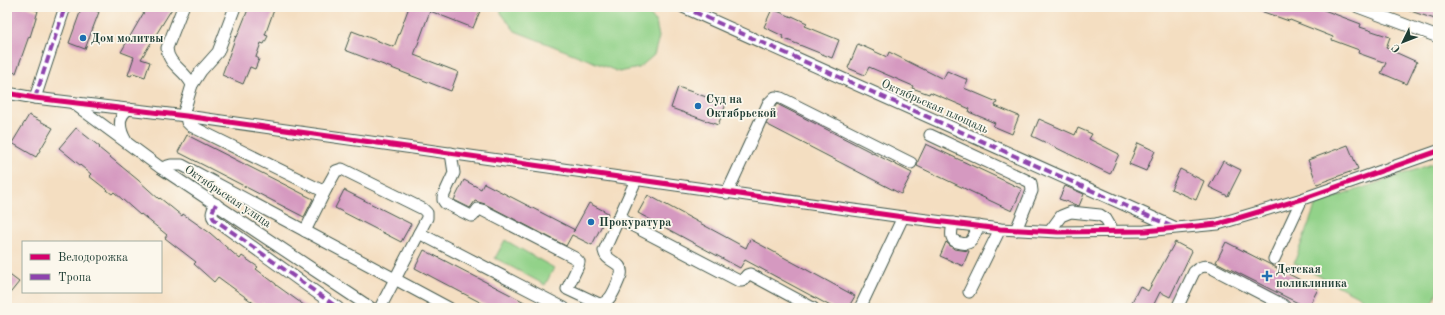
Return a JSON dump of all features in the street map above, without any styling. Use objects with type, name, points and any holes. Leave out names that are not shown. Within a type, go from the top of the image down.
[{"type":"street","points":[[35,98],[65,7]]},
{"type":"street","points":[[183,7],[167,48],[167,55],[172,63],[186,75],[192,85]]},
{"type":"street","points":[[235,7],[218,52],[201,71],[192,85],[185,116],[186,122],[191,126],[321,190],[326,189]]},
{"type":"street","name":"Октябрьская площадь","points":[[683,7],[1177,228]]},
{"type":"street","points":[[1358,7],[1438,37]]},
{"type":"street","points":[[7,93],[35,98],[185,116],[903,217],[1016,230],[1145,231],[1218,224],[1302,199],[1438,151]]},
{"type":"street","points":[[727,193],[768,104],[774,98],[782,98],[911,163]]},
{"type":"street","name":"Октябрьская улица","points":[[73,102],[161,168],[371,308]]},
{"type":"street","points":[[127,143],[122,134],[120,124],[123,113],[129,109]]},
{"type":"street","points":[[930,136],[1031,183],[1032,191],[1016,230]]},
{"type":"street","points":[[419,233],[562,307],[567,289],[578,266],[578,262],[575,258],[480,209],[477,210],[473,216],[471,216],[444,202],[443,197],[454,173],[451,153]]},
{"type":"street","points":[[161,168],[171,165],[182,165],[449,308]]},
{"type":"street","points":[[305,231],[338,169],[345,170],[427,213],[427,218],[380,308]]},
{"type":"street","points":[[567,289],[599,304],[606,302],[611,297],[622,272],[620,265],[607,258],[604,251],[636,180]]},
{"type":"street","points":[[1274,259],[1302,199]]},
{"type":"street","points":[[216,204],[212,213],[214,219],[338,308]]},
{"type":"street","points":[[1050,231],[1062,216],[1071,212],[1100,215],[1106,219],[1113,231]]},
{"type":"street","points":[[860,308],[903,217]]},
{"type":"street","points":[[618,218],[739,281],[742,281],[747,275],[750,274],[813,308]]},
{"type":"street","points":[[953,223],[951,233],[952,238],[956,242],[965,244],[972,240],[979,226]]},
{"type":"street","points":[[969,292],[1000,229]]},
{"type":"street","points":[[1177,308],[1194,272],[1198,268],[1206,266],[1210,266],[1286,308]]},
{"type":"green space","points":[[501,7],[639,7],[645,10],[656,22],[659,37],[654,55],[639,68],[619,72],[515,31],[501,13]]},
{"type":"green space","points":[[1438,162],[1438,291],[1429,308],[1381,308],[1294,263],[1316,204]]},
{"type":"green space","points":[[505,240],[554,268],[545,285],[495,258]]},
{"type":"building","points":[[9,7],[27,7],[38,11],[16,73],[7,70],[7,14]]},
{"type":"building","points":[[82,7],[99,12],[85,49],[69,43]]},
{"type":"building","points":[[147,7],[173,7],[141,59],[150,62],[145,77],[133,73],[131,76],[128,75],[134,57],[121,52]]},
{"type":"building","points":[[249,7],[275,7],[265,35],[268,36],[264,44],[261,43],[256,57],[259,59],[255,69],[250,67],[243,84],[222,75],[236,36],[237,37]]},
{"type":"building","points":[[409,7],[470,7],[480,11],[473,28],[430,11],[414,55],[458,72],[451,91],[345,50],[352,31],[394,47]]},
{"type":"building","points":[[1252,7],[1316,7],[1361,24],[1360,27],[1390,37],[1386,48],[1417,62],[1407,84],[1381,73],[1386,63],[1358,53],[1359,50],[1332,40],[1333,37]]},
{"type":"building","points":[[1404,7],[1438,7],[1438,20],[1404,9]]},
{"type":"building","points":[[772,9],[792,16],[807,23],[805,26],[839,40],[832,58],[782,38],[783,36],[764,27]]},
{"type":"building","points":[[858,44],[887,57],[889,52],[943,79],[947,71],[968,80],[964,88],[997,102],[995,106],[1019,116],[1012,134],[993,126],[995,123],[969,112],[970,109],[930,92],[929,94],[912,88],[913,86],[869,67],[865,75],[848,68]]},
{"type":"building","name":"Суд на Октябрьской","points":[[678,87],[726,104],[718,125],[671,108]]},
{"type":"building","points":[[777,104],[912,173],[901,194],[766,124]]},
{"type":"building","points":[[29,115],[53,128],[36,157],[12,143]]},
{"type":"building","points":[[1039,119],[1075,135],[1078,128],[1092,134],[1089,139],[1119,154],[1110,174],[1032,136]]},
{"type":"building","points":[[76,128],[159,199],[160,198],[182,216],[183,214],[210,233],[240,259],[242,256],[258,267],[256,269],[308,308],[269,308],[262,303],[259,307],[218,277],[214,282],[194,264],[196,262],[165,238],[167,235],[141,214],[140,215],[114,192],[112,194],[89,176],[91,174],[59,148]]},
{"type":"building","points":[[187,135],[313,199],[304,217],[178,152]]},
{"type":"building","points":[[1138,143],[1155,151],[1146,171],[1129,164]]},
{"type":"building","points":[[926,144],[1022,189],[1012,211],[917,166]]},
{"type":"building","points":[[1348,145],[1358,169],[1317,184],[1308,160]]},
{"type":"building","points":[[1223,161],[1241,170],[1228,196],[1209,187]]},
{"type":"building","points":[[1180,169],[1204,181],[1196,200],[1171,189]]},
{"type":"building","points":[[464,180],[481,189],[484,183],[574,230],[589,203],[608,213],[592,245],[572,235],[566,246],[485,204],[475,201],[470,208],[454,200]]},
{"type":"building","points":[[1065,186],[1084,194],[1079,206],[1059,199]]},
{"type":"building","points":[[344,190],[411,224],[401,242],[335,208]]},
{"type":"building","points":[[648,195],[746,248],[750,239],[855,296],[848,308],[834,308],[745,260],[740,268],[638,213]]},
{"type":"building","points":[[946,242],[954,249],[969,251],[963,266],[940,256]]},
{"type":"building","points":[[1175,242],[1192,251],[1170,297],[1160,292],[1152,308],[1129,308],[1140,286],[1148,291]]},
{"type":"building","name":"Детская поликлиника","points":[[1226,242],[1318,289],[1308,308],[1216,262]]},
{"type":"building","points":[[424,250],[536,308],[491,308],[415,268]]},
{"type":"building","points":[[7,273],[19,282],[7,297]]},
{"type":"marked path","points":[[35,98],[65,7]]},
{"type":"marked path","points":[[683,7],[1173,227]]},
{"type":"marked path","points":[[216,204],[212,214],[214,219],[338,308]]},
{"type":"cycle path","points":[[7,93],[35,98],[186,116],[903,217],[1000,229],[1058,232],[1145,231],[1218,224],[1302,199],[1438,151]]},
{"type":"place","name":"Дом молитвы","points":[[83,38]]},
{"type":"place","name":"Суд на Октябрьской","points":[[698,106]]},
{"type":"place","name":"Прокуратура","points":[[591,222]]},
{"type":"place","name":"Детская поликлиника","points":[[1267,276]]}]
